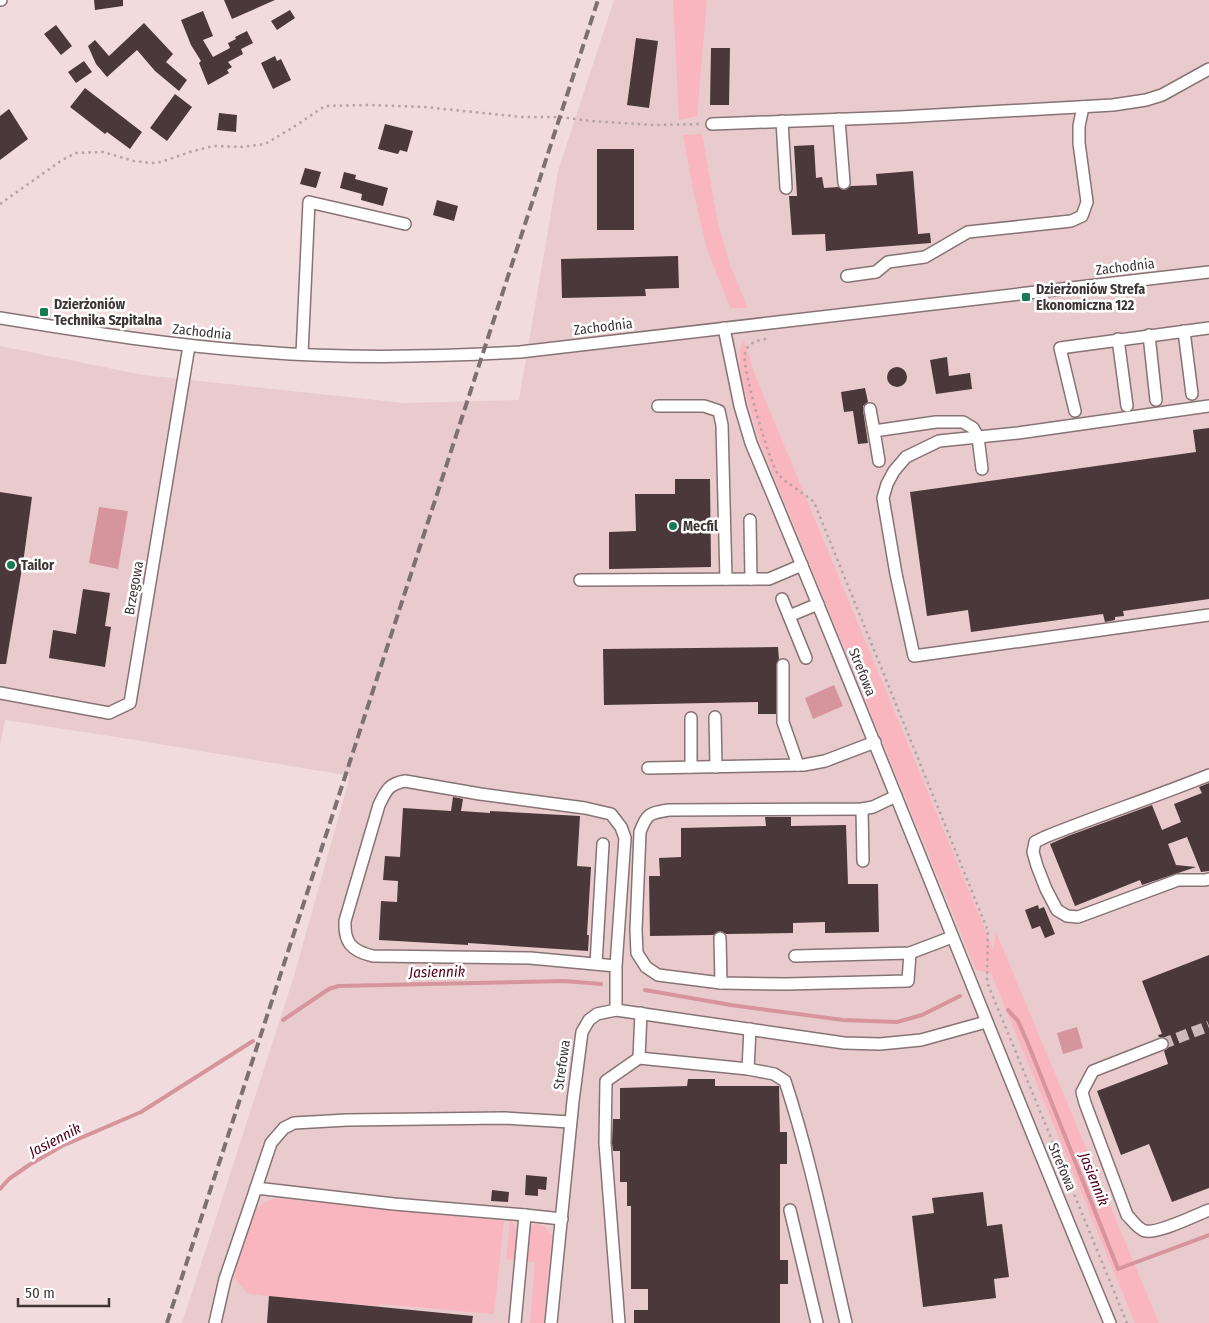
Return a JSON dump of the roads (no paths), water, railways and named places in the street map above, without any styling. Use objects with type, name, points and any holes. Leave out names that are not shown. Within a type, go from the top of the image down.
[{"type":"street","points":[[712,124],[1083,107],[1130,103],[1162,95],[1209,70]]},
{"type":"street","points":[[847,276],[876,272],[888,262],[925,258],[968,232],[1071,221],[1082,216],[1087,202],[1079,143],[1079,126],[1083,107]]},
{"type":"street","points":[[840,119],[844,183]]},
{"type":"street","points":[[782,122],[786,188]]},
{"type":"street","points":[[302,354],[309,202],[405,224]]},
{"type":"street","name":"Zachodnia","points":[[0,318],[189,346],[302,354],[400,357],[520,352],[1209,272]]},
{"type":"street","name":"Strefowa","points":[[724,328],[740,406],[751,443],[875,742],[986,1022],[1110,1323]]},
{"type":"street","points":[[1075,411],[1060,348],[1209,328]]},
{"type":"street","points":[[1184,332],[1192,394]]},
{"type":"street","points":[[1149,335],[1156,400]]},
{"type":"street","points":[[1118,339],[1127,406]]},
{"type":"street","name":"Brzegowa","points":[[0,693],[109,713],[130,703],[189,346]]},
{"type":"street","points":[[658,406],[704,406],[719,411],[722,425],[726,579]]},
{"type":"street","points":[[1209,406],[939,442],[924,447],[906,457],[894,471],[887,484],[883,498],[914,656],[1209,615]]},
{"type":"street","points":[[870,409],[879,461]]},
{"type":"street","points":[[874,430],[936,422],[963,422],[973,428],[978,437],[982,469]]},
{"type":"street","points":[[750,520],[751,579]]},
{"type":"street","points":[[580,580],[769,579],[802,565]]},
{"type":"street","points":[[782,599],[806,658]]},
{"type":"street","points":[[789,616],[818,604]]},
{"type":"street","points":[[783,665],[783,722],[798,765]]},
{"type":"street","points":[[691,718],[691,767]]},
{"type":"street","points":[[715,718],[716,766]]},
{"type":"street","points":[[648,768],[798,765],[825,761],[875,742]]},
{"type":"street","points":[[1209,775],[1045,837],[1035,842],[1033,852],[1046,889],[1057,910],[1073,917],[1178,880],[1209,879]]},
{"type":"street","points":[[616,966],[530,958],[372,956],[362,954],[354,948],[348,942],[345,921],[379,805],[387,789],[394,783],[405,781],[480,794],[585,808],[612,814],[621,827],[624,838],[616,966],[616,1010]]},
{"type":"street","points":[[896,796],[872,807],[862,809],[669,810],[653,813],[645,819],[640,832],[636,930],[637,953],[646,967],[658,975],[721,983],[786,984],[908,981],[910,952]]},
{"type":"street","points":[[862,809],[863,861]]},
{"type":"street","points":[[596,964],[603,844]]},
{"type":"street","points":[[795,956],[910,952],[952,937]]},
{"type":"street","points":[[720,938],[721,983]]},
{"type":"street","name":"Strefowa","points":[[551,1323],[572,1101],[582,1032],[589,1020],[597,1014],[616,1010],[844,1043],[880,1044],[921,1040],[986,1022]]},
{"type":"street","points":[[638,1058],[641,1013]]},
{"type":"street","points":[[748,1069],[750,1029]]},
{"type":"street","points":[[1162,1044],[1093,1071],[1082,1092],[1085,1103],[1127,1215],[1138,1226],[1144,1230],[1153,1230],[1175,1224],[1209,1210]]},
{"type":"street","points":[[619,1323],[606,1143],[606,1081],[638,1058],[748,1069],[774,1074],[785,1081],[814,1186],[846,1323]]},
{"type":"street","points":[[215,1323],[225,1279],[271,1143],[284,1128],[294,1123],[347,1120],[504,1118],[570,1122]]},
{"type":"street","points":[[256,1188],[394,1204],[562,1219]]},
{"type":"street","points":[[790,1210],[817,1323]]},
{"type":"street","points":[[515,1323],[525,1215]]},
{"type":"waterway","name":"Jasiennik","points":[[283,1020],[329,989],[338,986],[564,981],[601,984]]},
{"type":"waterway","name":"Jasiennik","points":[[645,990],[731,1005],[843,1020],[897,1022],[922,1015],[960,996]]},
{"type":"waterway","name":"Jasiennik","points":[[1008,1010],[1018,1021],[1029,1046],[1118,1269],[1209,1235]]},
{"type":"waterway","name":"Jasiennik","points":[[0,1189],[9,1179],[29,1165],[62,1146],[141,1112],[253,1041]]},
{"type":"tunnel","points":[[1162,1044],[1209,1026]]},
{"type":"railway","points":[[167,1323],[598,0]]},
{"type":"place","name":"Dzierżoniów Strefa Ekonomiczna 122","points":[[1026,297]]},
{"type":"place","name":"Dzierżoniów Technika Szpitalna","points":[[44,312]]},
{"type":"place","name":"Mecfil","points":[[673,526]]},
{"type":"place","name":"Tailor","points":[[11,565]]}]
